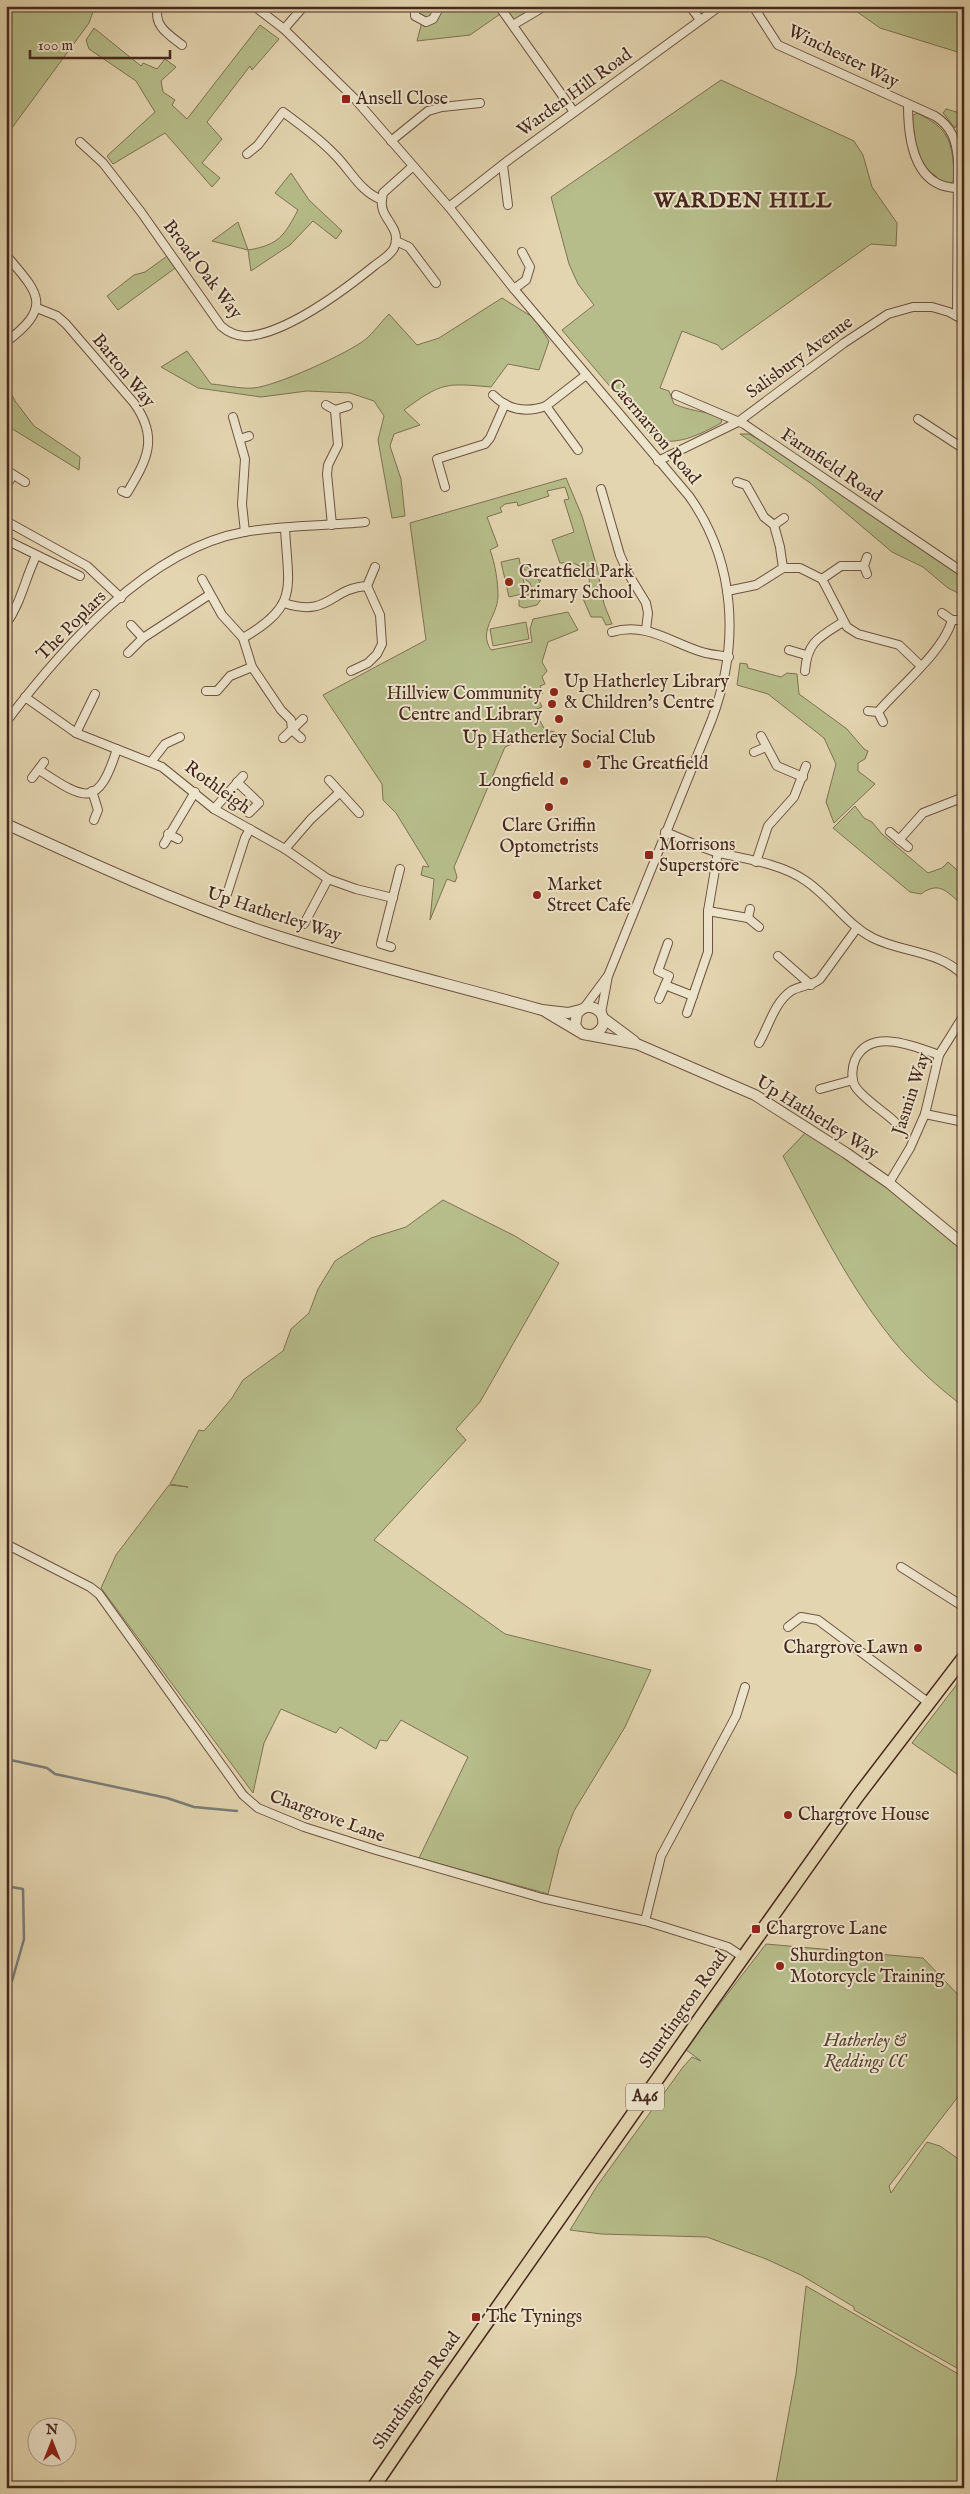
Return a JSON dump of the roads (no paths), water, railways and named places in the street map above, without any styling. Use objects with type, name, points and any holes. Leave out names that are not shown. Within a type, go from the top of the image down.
[{"type":"main road","name":"Shurdington Road","points":[[373,2488],[448,2377],[743,1957],[857,1797],[964,1657]]},
{"type":"street","points":[[158,6],[156,18],[160,28],[182,44]]},
{"type":"street","name":"Caernarvon Road","points":[[254,6],[284,29],[355,99],[412,167],[449,207],[514,290],[658,462],[689,496],[703,518],[718,552],[727,590],[730,628],[729,657],[718,704],[608,976],[602,1015]]},
{"type":"street","points":[[284,29],[304,6]]},
{"type":"street","points":[[414,6],[415,16],[426,22],[433,19],[440,6]]},
{"type":"street","points":[[499,6],[574,112]]},
{"type":"street","points":[[513,25],[545,6]]},
{"type":"street","points":[[690,6],[700,20]]},
{"type":"street","name":"Warden Hill Road","points":[[449,207],[574,112],[720,6]]},
{"type":"street","name":"Winchester Way","points":[[753,6],[778,45],[936,116],[945,124],[955,140],[961,159],[957,188],[961,318]]},
{"type":"street","points":[[390,141],[428,111],[438,107],[480,103]]},
{"type":"street","name":"Winchester Way","points":[[908,105],[913,152],[921,169],[941,186],[957,188]]},
{"type":"street","points":[[247,154],[258,145],[283,112],[324,144],[365,192],[382,200]]},
{"type":"street","name":"Broad Oak Way","points":[[80,142],[103,163],[124,190],[221,326],[236,335],[253,335],[278,326],[325,302],[392,252],[396,241]]},
{"type":"street","points":[[503,165],[508,205]]},
{"type":"street","points":[[412,167],[383,193],[382,212],[395,228],[396,241],[409,247],[436,283]]},
{"type":"street","points":[[514,290],[526,280],[530,266],[522,252]]},
{"type":"street","points":[[6,255],[33,287],[37,298],[36,308],[29,322],[6,342]]},
{"type":"street","name":"Salisbury Avenue","points":[[658,462],[738,422],[844,343],[888,314],[905,308],[922,307],[940,309],[961,318]]},
{"type":"street","name":"Barton Way","points":[[36,308],[58,316],[66,324],[134,403],[143,418],[148,441],[146,462],[127,493],[122,490]]},
{"type":"street","points":[[493,395],[505,404],[524,410],[546,406],[586,375]]},
{"type":"street","name":"Farmfield Road","points":[[676,394],[738,422],[964,573]]},
{"type":"street","points":[[445,487],[437,459],[485,444],[490,438],[505,404]]},
{"type":"street","points":[[326,405],[335,410],[348,406]]},
{"type":"street","points":[[546,406],[578,450]]},
{"type":"street","points":[[332,525],[327,474],[328,465],[338,445],[335,410]]},
{"type":"street","points":[[233,418],[246,459],[242,504],[245,532]]},
{"type":"street","points":[[918,419],[964,449]]},
{"type":"street","points":[[240,439],[249,436]]},
{"type":"street","points":[[6,486],[10,472],[25,482]]},
{"type":"street","points":[[736,482],[746,485],[764,517],[774,524],[783,568]]},
{"type":"street","points":[[601,489],[620,555],[629,575],[646,603],[648,613],[646,630]]},
{"type":"street","points":[[774,524],[784,518]]},
{"type":"street","points":[[6,521],[87,566],[121,598]]},
{"type":"street","name":"The Poplars","points":[[6,722],[25,697],[86,631],[121,598],[158,568],[214,540],[245,532],[365,522]]},
{"type":"street","points":[[243,638],[263,626],[279,612],[284,603],[287,590],[286,528]]},
{"type":"street","points":[[6,540],[80,576]]},
{"type":"street","points":[[6,624],[16,608],[28,572],[36,556]]},
{"type":"street","points":[[867,556],[864,566],[867,574]]},
{"type":"street","points":[[822,579],[842,566],[864,566]]},
{"type":"street","points":[[351,672],[368,663],[386,643],[380,615],[368,586],[375,567]]},
{"type":"street","points":[[727,590],[756,585],[783,568],[796,567],[822,579],[843,622],[858,634],[899,645],[922,666]]},
{"type":"street","points":[[202,579],[209,595],[222,615],[243,638],[252,667],[281,710],[291,720],[292,730],[301,738]]},
{"type":"street","points":[[284,603],[298,608],[313,608],[354,588],[368,586]]},
{"type":"street","points":[[128,653],[143,638],[209,595]]},
{"type":"street","points":[[942,613],[952,620],[963,620]]},
{"type":"street","points":[[878,712],[922,666],[950,628],[952,620]]},
{"type":"street","points":[[805,672],[806,654],[813,643],[843,622]]},
{"type":"street","points":[[131,626],[143,638]]},
{"type":"street","points":[[612,632],[625,629],[646,630],[702,652],[729,657]]},
{"type":"street","points":[[789,650],[806,654]]},
{"type":"street","points":[[206,691],[216,691],[230,676],[252,667]]},
{"type":"street","points":[[216,691],[222,698]]},
{"type":"street","points":[[76,733],[95,694]]},
{"type":"street","name":"Rothleigh","points":[[25,697],[76,733],[151,762],[174,775],[214,809],[285,849],[328,879],[356,889],[392,898]]},
{"type":"street","points":[[868,711],[878,712]]},
{"type":"street","points":[[878,712],[883,722]]},
{"type":"street","points":[[283,738],[303,718],[291,720]]},
{"type":"street","points":[[151,762],[165,744],[180,736]]},
{"type":"street","points":[[761,736],[777,766],[802,777]]},
{"type":"street","points":[[754,752],[766,747]]},
{"type":"street","points":[[39,770],[74,792],[84,793],[92,791],[107,778],[117,749]]},
{"type":"street","points":[[32,778],[44,762]]},
{"type":"street","points":[[756,862],[768,826],[794,797],[806,766]]},
{"type":"street","points":[[214,809],[240,779],[259,803],[249,813]]},
{"type":"street","points":[[329,780],[339,793],[359,812]]},
{"type":"street","points":[[92,791],[98,810],[94,820]]},
{"type":"street","points":[[164,844],[168,834],[195,792]]},
{"type":"street","points":[[285,849],[311,819],[339,793]]},
{"type":"street","points":[[899,840],[923,813],[964,797]]},
{"type":"street","name":"Up Hatherley Way","points":[[6,824],[123,878],[257,929],[542,1010],[568,1013],[582,1009]]},
{"type":"street","points":[[227,894],[245,838],[250,830]]},
{"type":"street","points":[[665,832],[718,852],[790,873],[806,881],[857,928],[886,944],[937,957],[950,964],[964,976]]},
{"type":"street","points":[[890,832],[908,847]]},
{"type":"street","points":[[168,834],[178,839]]},
{"type":"street","points":[[686,1013],[708,952],[708,912],[718,852]]},
{"type":"street","points":[[391,947],[381,944],[400,869]]},
{"type":"street","points":[[304,924],[328,879]]},
{"type":"street","points":[[748,918],[750,909]]},
{"type":"street","points":[[708,912],[748,918],[759,927]]},
{"type":"street","points":[[759,1043],[770,1032],[778,1006],[786,995],[797,988],[811,985],[823,976],[857,928]]},
{"type":"street","points":[[659,999],[669,976],[658,971],[668,943]]},
{"type":"street","points":[[778,956],[811,985]]},
{"type":"street","name":"Caernarvon Road","points":[[582,1009],[608,976]]},
{"type":"street","points":[[665,985],[693,996]]},
{"type":"street","points":[[591,1007],[602,1015],[601,1029],[592,1035],[579,1031],[575,1019],[582,1009],[591,1007]]},
{"type":"street","name":"Up Hatherley Way","points":[[542,1010],[579,1031]]},
{"type":"street","name":"Jasmin Way","points":[[889,1183],[910,1148],[925,1114],[938,1055],[964,1014]]},
{"type":"street","name":"Up Hatherley Way","points":[[602,1015],[637,1044]]},
{"type":"street","name":"Up Hatherley Way","points":[[592,1035],[637,1044],[755,1095],[846,1152],[889,1183],[964,1245]]},
{"type":"street","points":[[895,1122],[861,1093],[853,1080],[853,1067],[857,1056],[866,1047],[884,1041],[905,1044],[938,1055]]},
{"type":"street","points":[[820,1089],[853,1080]]},
{"type":"street","points":[[925,1114],[964,1122]]},
{"type":"street","name":"Chargrove Lane","points":[[6,1544],[90,1587],[99,1594],[243,1795],[258,1808],[331,1836],[468,1877],[542,1898],[645,1921],[728,1947],[743,1957]]},
{"type":"street","points":[[901,1567],[964,1607]]},
{"type":"street","points":[[788,1627],[801,1617],[818,1620],[929,1703]]},
{"type":"street","points":[[645,1921],[661,1856],[736,1716],[745,1687]]},
{"type":"waterway","points":[[6,1759],[47,1768],[55,1774],[167,1798],[194,1807],[237,1811]]},
{"type":"waterway","points":[[6,1886],[23,1889],[24,1939],[12,1981],[6,1982]]},
{"type":"place","name":"Ansell Close","points":[[346,99]]},
{"type":"place","name":"Greatfield Park Primary School","points":[[509,582]]},
{"type":"place","name":"Up Hatherley Library & Children's Centre","points":[[554,692]]},
{"type":"place","name":"Hillview Community Centre and Library","points":[[552,704]]},
{"type":"place","name":"Up Hatherley Social Club","points":[[559,719]]},
{"type":"place","name":"The Greatfield","points":[[587,764]]},
{"type":"place","name":"Longfield","points":[[564,781]]},
{"type":"place","name":"Clare Griffin Optometrists","points":[[549,807]]},
{"type":"place","name":"Morrisons Superstore","points":[[649,855]]},
{"type":"place","name":"Market Street Cafe","points":[[537,895]]},
{"type":"place","name":"Chargrove Lawn","points":[[918,1648]]},
{"type":"place","name":"Chargrove House","points":[[788,1815]]},
{"type":"place","name":"Chargrove Lane","points":[[756,1929]]},
{"type":"place","name":"Shurdington Motorcycle Training","points":[[780,1966]]},
{"type":"place","name":"The Tynings","points":[[476,2317]]},
{"type":"district","name":"WARDEN HILL","points":[[743,201]]},
{"type":"park label","name":"Hatherley & Reddings CC","points":[[865,2051]]}]
